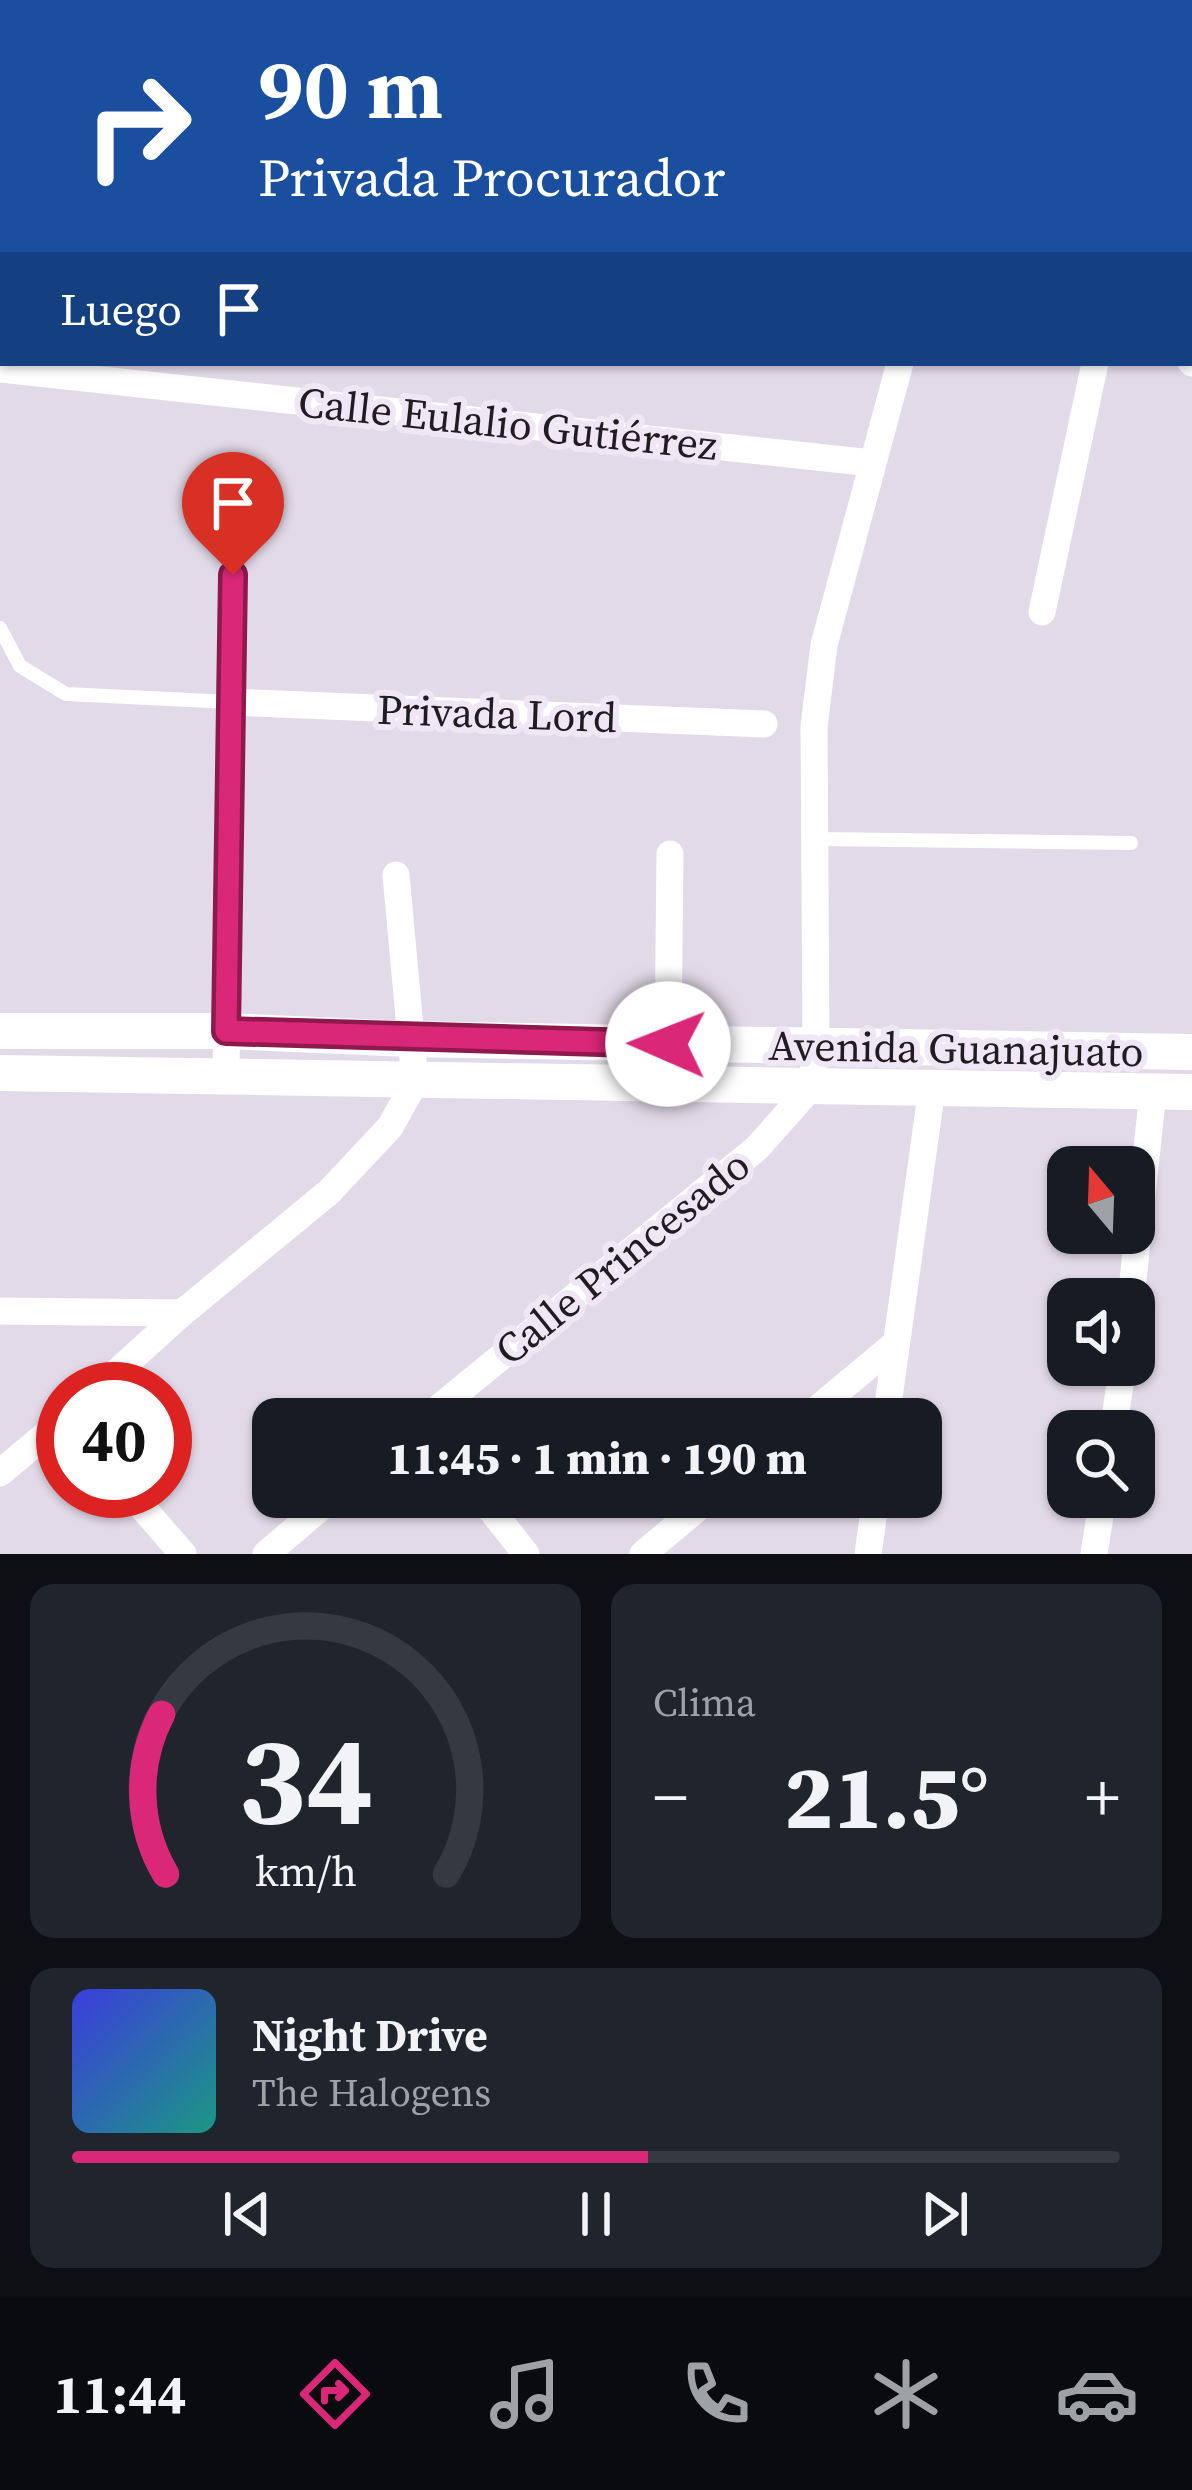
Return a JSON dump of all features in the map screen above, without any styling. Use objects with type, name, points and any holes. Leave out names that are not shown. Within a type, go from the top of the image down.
[{"type":"street","points":[[812,1086],[816,1045],[814,727],[824,645],[898,366]]},
{"type":"street","points":[[1042,612],[1094,366]]},
{"type":"street","name":"Calle Eulalio Gutiérrez","points":[[10,368],[872,463]]},
{"type":"street","points":[[226,1074],[233,575]]},
{"type":"street","name":"Privada Lord","points":[[230,702],[764,724]]},
{"type":"street","points":[[668,1044],[670,854]]},
{"type":"street","points":[[128,1362],[328,1192],[390,1127],[415,1082],[396,875]]},
{"type":"street","name":"Avenida Guanajuato","points":[[0,1031],[226,1031],[409,1039],[1192,1052]]},
{"type":"street","name":"Avenida Guanajuato","points":[[0,1073],[1192,1092]]},
{"type":"street","name":"Calle Princesado","points":[[451,1398],[757,1148],[812,1086]]},
{"type":"street","points":[[889,1398],[932,1088]]},
{"type":"street","points":[[1133,1278],[1154,1092]]},
{"type":"street","points":[[0,1311],[182,1313]]},
{"type":"street","points":[[830,1398],[896,1342]]},
{"type":"street","points":[[0,1473],[36,1443]]},
{"type":"street","points":[[152,1518],[183,1554]]},
{"type":"street","points":[[266,1554],[308,1518]]},
{"type":"street","points":[[498,1518],[526,1554]]},
{"type":"street","points":[[643,1554],[686,1518]]},
{"type":"street","points":[[868,1554],[873,1518]]},
{"type":"street","points":[[1094,1554],[1100,1518]]},
{"type":"lane","points":[[0,628],[20,666],[66,694],[230,702]]},
{"type":"lane","points":[[815,838],[1131,844]]},
{"type":"route","points":[[233,575],[226,1031],[668,1044]]}]
